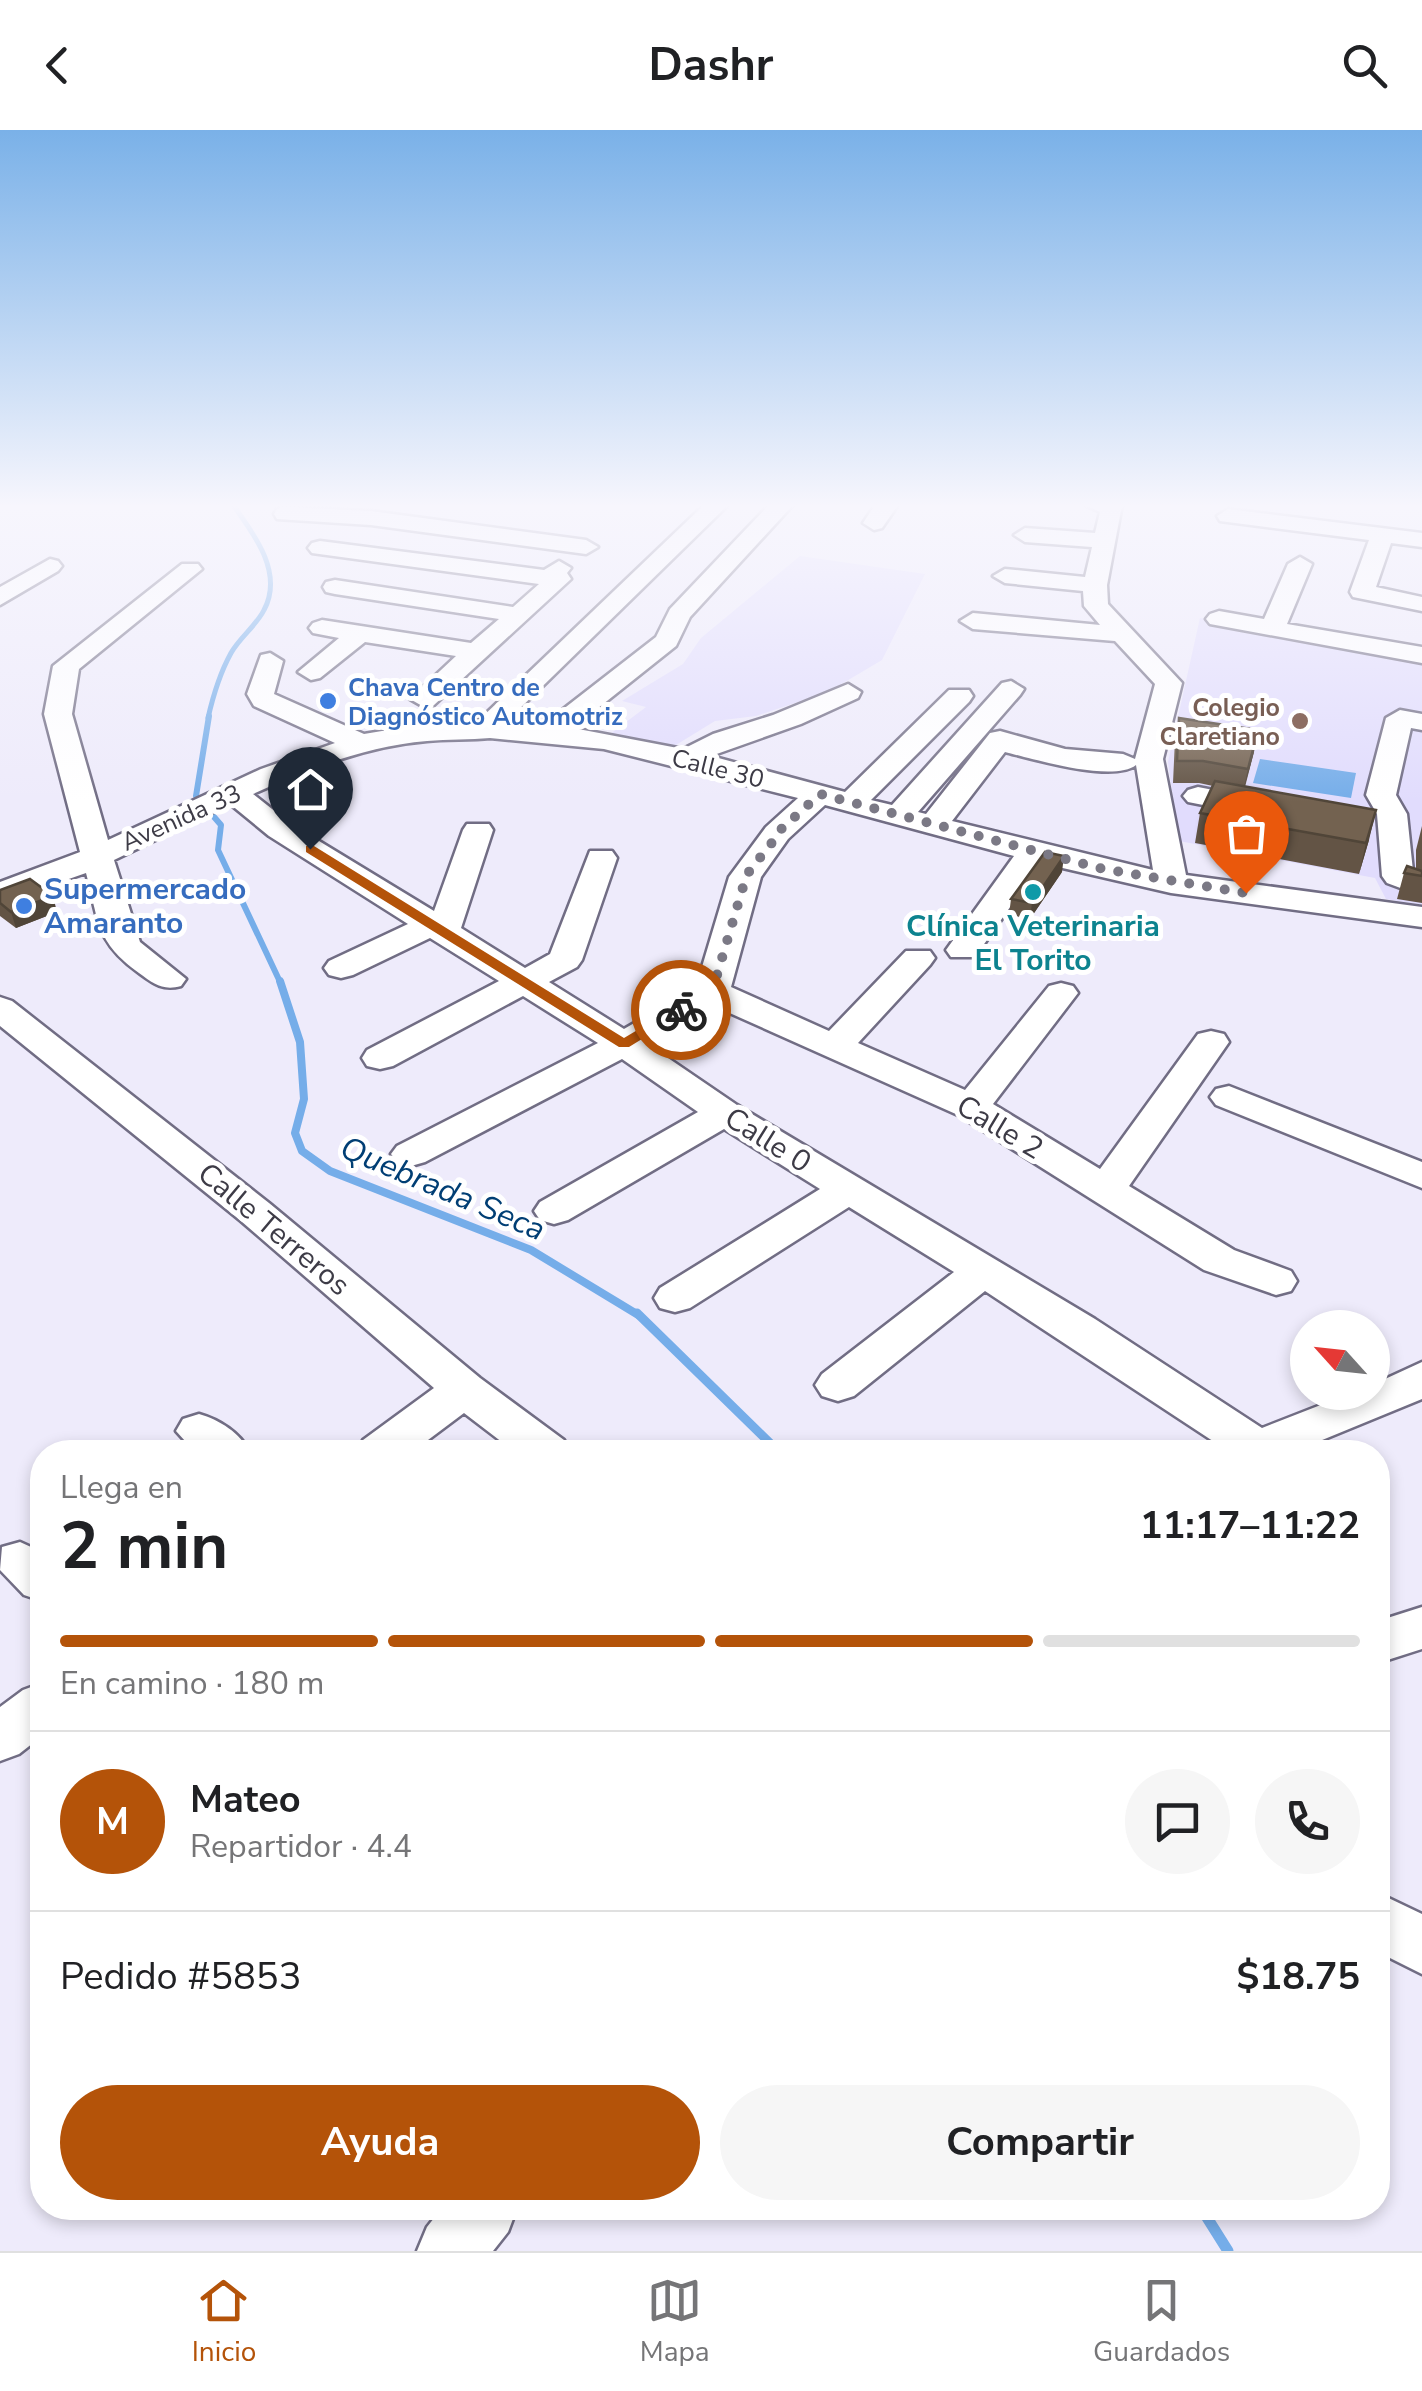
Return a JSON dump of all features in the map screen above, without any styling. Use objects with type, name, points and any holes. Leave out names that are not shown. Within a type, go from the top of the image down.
[{"type":"street","points":[[145,604],[66,666],[58,714],[126,947],[169,979]]},
{"type":"street","points":[[443,604],[519,616]]},
{"type":"street","points":[[532,604],[432,693],[499,715],[614,604]]},
{"type":"street","points":[[550,733],[668,641],[678,614],[688,604]]},
{"type":"street","points":[[1096,604],[1119,634],[1169,683],[1149,759],[1171,883]]},
{"type":"street","points":[[1272,628],[1283,604]]},
{"type":"street","points":[[1220,619],[1422,656]]},
{"type":"street","points":[[973,622],[1119,634]]},
{"type":"street","points":[[322,628],[478,652]]},
{"type":"street","points":[[311,672],[360,634]]},
{"type":"street","points":[[270,661],[260,694],[264,700],[362,744]]},
{"type":"street","points":[[687,759],[705,746],[745,730],[782,722],[848,692]]},
{"type":"street","points":[[899,816],[1021,695],[998,742],[933,825]]},
{"type":"street","points":[[411,1154],[624,1044],[712,992],[746,877],[755,860],[774,842],[793,836],[959,696]]},
{"type":"street","name":"Calle 30","points":[[362,744],[499,715],[550,733],[687,759],[1034,852],[1171,883],[1422,918]]},
{"type":"street","points":[[1422,722],[1400,718],[1381,795],[1392,814],[1398,876],[1422,886]]},
{"type":"street","points":[[998,742],[1065,758],[1123,763]]},
{"type":"street","name":"Avenida 33","points":[[3,892],[212,801],[362,744]]},
{"type":"street","points":[[1198,796],[1288,812]]},
{"type":"street","name":"Calle 0","points":[[212,801],[280,830],[624,1044],[724,1113],[983,1272],[1237,1440]]},
{"type":"street","points":[[1359,825],[1395,832]]},
{"type":"street","points":[[341,968],[437,929],[478,830]]},
{"type":"street","points":[[963,950],[1034,852]]},
{"type":"street","points":[[380,1058],[566,960],[601,858]]},
{"type":"street","points":[[836,1044],[918,958]]},
{"type":"street","name":"Calle 2","points":[[712,992],[971,1107],[1219,1260],[1276,1281]]},
{"type":"street","points":[[971,1107],[1061,993]]},
{"type":"street","name":"Calle Terreros","points":[[0,1008],[531,1440]]},
{"type":"street","points":[[1105,1191],[1211,1042]]},
{"type":"street","points":[[1230,1097],[1422,1176]]},
{"type":"street","points":[[554,1211],[724,1113]]},
{"type":"street","points":[[675,1298],[848,1189]]},
{"type":"street","points":[[838,1384],[983,1272]]},
{"type":"street","points":[[396,1440],[464,1389]]},
{"type":"street","points":[[1282,1440],[1412,1396]]},
{"type":"street","points":[[1390,1638],[1422,1628]]},
{"type":"street","points":[[0,1738],[30,1715]]},
{"type":"street","points":[[1390,1928],[1422,1946]]},
{"type":"street","points":[[450,2251],[475,2220]]},
{"type":"shaded area","points":[[742,604],[910,604],[882,660],[828,692],[756,716],[715,721],[671,748],[609,735],[646,707],[622,701],[683,664],[701,638]]},
{"type":"shaded area","name":"Colegio Claretiano","points":[[1200,618],[1422,657],[1422,905],[1386,899],[1375,878],[1179,841],[1168,762]]},
{"type":"water","points":[[1260,759],[1356,773],[1351,798],[1253,783]]},
{"type":"building","points":[[1179,718],[1258,730],[1248,769],[1177,761]]},
{"type":"building","points":[[1215,781],[1376,810],[1366,843],[1200,813]]},
{"type":"building","points":[[1045,852],[1064,856],[1032,903],[1011,899]]},
{"type":"building","points":[[1407,866],[1422,871],[1422,876],[1404,873]]},
{"type":"building","points":[[30,879],[53,896],[11,912],[0,903],[0,890]]},
{"type":"waterway","name":"Quebrada Seca","points":[[208,718],[227,661],[266,604]]},
{"type":"waterway","name":"Quebrada Seca","points":[[209,716],[196,796],[221,825],[218,850],[281,984]]},
{"type":"waterway","name":"Quebrada Seca","points":[[281,984],[300,1042],[304,1099],[295,1133],[302,1151],[330,1171],[531,1250],[640,1316]]},
{"type":"waterway","name":"Quebrada Seca","points":[[637,1313],[767,1440]]},
{"type":"waterway","name":"Quebrada Seca","points":[[1209,2220],[1228,2251]]},
{"type":"way so far","points":[[681,1010],[712,992],[746,877],[755,860],[774,842],[777,833],[820,794],[1103,869],[1246,893]]},
{"type":"place","name":"Chava Centro de Diagnóstico Automotriz","points":[[328,701]]},
{"type":"place","name":"Colegio Claretiano","points":[[1300,721]]},
{"type":"place","name":"Clínica Veterinaria El Torito","points":[[1033,892]]},
{"type":"place","name":"Supermercado Amaranto","points":[[24,906]]},
{"type":"route","points":[[310,849],[624,1044],[681,1010]]}]
